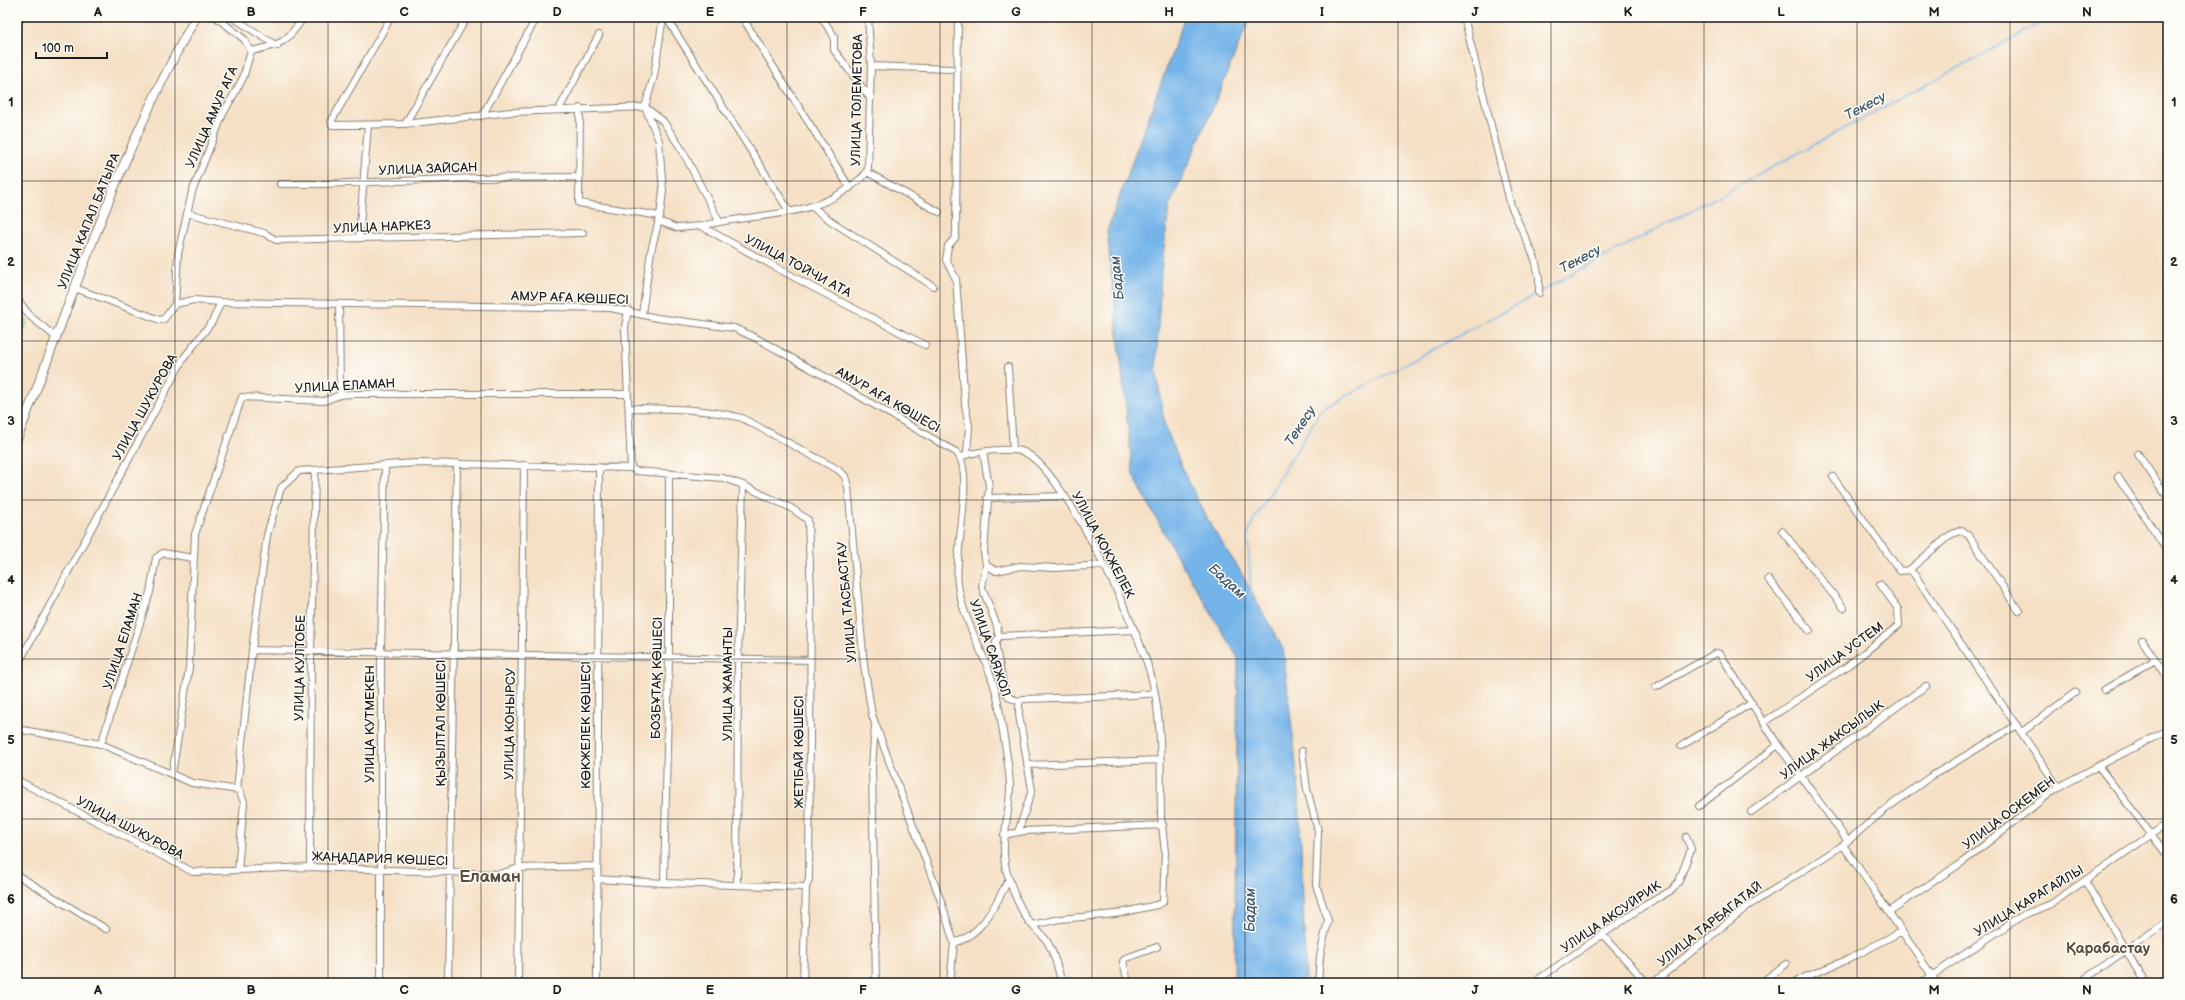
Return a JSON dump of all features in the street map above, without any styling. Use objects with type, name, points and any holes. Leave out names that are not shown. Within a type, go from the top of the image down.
[{"type":"main road","name":"УЛИЦА КАПАЛ БАТЫРА","points":[[17,439],[75,288],[138,133],[181,42],[196,17]]},
{"type":"street","points":[[17,25],[22,17]]},
{"type":"street","points":[[216,17],[244,39],[250,51],[277,46],[295,29],[304,17]]},
{"type":"street","points":[[232,17],[277,46]]},
{"type":"street","points":[[392,17],[331,124],[333,126],[405,124],[559,108],[645,107],[663,121],[682,150],[719,221]]},
{"type":"street","points":[[405,124],[467,17]]},
{"type":"street","points":[[482,116],[537,17]]},
{"type":"street","points":[[642,314],[651,251],[659,219],[663,191],[659,141],[645,107],[654,76],[663,17]]},
{"type":"street","points":[[666,17],[789,211]]},
{"type":"street","points":[[742,17],[850,188]]},
{"type":"street","points":[[821,17],[834,36],[834,50],[870,98]]},
{"type":"street","name":"УЛИЦА ТОЛЕМЕТОВА","points":[[701,226],[719,221],[789,211],[823,204],[850,188],[867,172],[871,66],[868,17]]},
{"type":"street","name":"УЛИЦА САЯЖОЛ","points":[[958,17],[956,232],[955,238],[948,246],[946,260],[956,278],[965,404],[969,420],[964,456],[964,500],[957,562],[958,584],[962,604],[981,649],[998,700],[1010,785],[1004,835],[1008,879],[1032,925],[1048,942],[1062,983]]},
{"type":"street","points":[[1464,17],[1511,206],[1535,259],[1540,277],[1539,292]]},
{"type":"street","points":[[559,108],[599,35]]},
{"type":"street","name":"УЛИЦА АМУР АГА","points":[[175,304],[178,254],[192,192],[223,114],[243,78],[250,51]]},
{"type":"street","points":[[871,66],[951,69]]},
{"type":"street","points":[[580,108],[577,200],[580,204],[659,219],[677,228],[701,226]]},
{"type":"street","points":[[359,238],[368,125]]},
{"type":"street","points":[[867,172],[939,212]]},
{"type":"street","name":"УЛИЦА ЗАЙСАН","points":[[280,184],[476,178],[578,178]]},
{"type":"street","points":[[811,206],[831,221],[933,286]]},
{"type":"street","name":"УЛИЦА НАРКЕЗ","points":[[187,213],[264,232],[276,240],[583,233]]},
{"type":"street","name":"УЛИЦА ТОЙЧИ АТА","points":[[701,226],[812,287],[925,345]]},
{"type":"street","points":[[75,288],[160,320],[164,319],[175,304],[194,300],[221,302]]},
{"type":"street","points":[[17,299],[31,317],[57,338]]},
{"type":"street","name":"АМУР АҒА КӨШЕСІ","points":[[221,302],[611,308],[628,310],[657,318],[734,328],[758,339],[818,372],[964,456]]},
{"type":"street","name":"УЛИЦА ШУКУРОВА","points":[[17,666],[183,359],[212,322],[221,302]]},
{"type":"street","points":[[339,304],[340,395]]},
{"type":"street","points":[[628,310],[626,327],[631,468]]},
{"type":"street","points":[[1008,367],[1013,450]]},
{"type":"street","name":"УЛИЦА ЕЛАМАН","points":[[172,774],[189,668],[195,534],[199,517],[242,397],[324,401],[340,395],[628,394]]},
{"type":"street","name":"УЛИЦА ТАСБАСТАУ","points":[[629,408],[690,409],[742,418],[837,469],[845,476],[848,487],[864,665],[875,723],[941,901],[954,943],[950,983]]},
{"type":"street","name":"УЛИЦА КОКЖЕЛЕК","points":[[964,456],[983,452],[1013,450],[1023,452],[1033,458],[1055,480],[1082,522],[1134,630],[1151,674],[1155,693],[1161,760],[1161,817],[1164,825],[1163,902],[1157,905],[1115,914],[1060,919],[1032,925]]},
{"type":"street","points":[[983,452],[989,486],[984,552],[986,565],[982,587],[1000,636]]},
{"type":"street","points":[[2138,454],[2168,498]]},
{"type":"street","points":[[236,789],[267,535],[281,488],[299,471],[385,465],[457,463],[631,468],[636,471],[723,478],[743,485]]},
{"type":"street","name":"ҚЫЗЫЛТАЛ КӨШЕСІ","points":[[448,983],[451,872],[452,656],[457,463]]},
{"type":"street","name":"УЛИЦА КУТМЕКЕН","points":[[381,983],[381,654],[385,465]]},
{"type":"street","name":"УЛИЦА КОНЫРСУ","points":[[518,983],[524,465]]},
{"type":"street","name":"КӨКЖЕЛЕК КӨШЕСІ","points":[[596,983],[599,467]]},
{"type":"street","name":"УЛИЦА КУЛТОБЕ","points":[[310,867],[311,652],[315,470]]},
{"type":"street","name":"БОЗБҰТАҚ КӨШЕСІ","points":[[664,883],[669,658],[669,473]]},
{"type":"street","points":[[1833,477],[1900,571],[1909,570],[1950,535],[1962,530],[1969,536],[2020,611]]},
{"type":"street","points":[[2118,477],[2168,552]]},
{"type":"street","name":"ЖЕТІБАЙ КӨШЕСІ","points":[[743,485],[791,508],[808,520],[810,566],[809,879],[806,887],[803,983]]},
{"type":"street","name":"УЛИЦА ЖАМАНТЫ","points":[[737,885],[738,659],[743,485]]},
{"type":"street","points":[[987,498],[1065,496]]},
{"type":"street","points":[[1782,531],[1844,608]]},
{"type":"street","name":"УЛИЦА ЕЛАМАН","points":[[101,744],[150,592],[156,558],[163,553],[193,558]]},
{"type":"street","points":[[986,565],[996,571],[1020,566],[1055,568],[1103,565]]},
{"type":"street","points":[[1909,570],[1914,574],[2058,787]]},
{"type":"street","points":[[1768,579],[1810,632]]},
{"type":"street","name":"УЛИЦА УСТЕМ","points":[[1764,722],[1846,667],[1899,626],[1898,609],[1880,584]]},
{"type":"street","points":[[1134,630],[1000,636],[996,641],[996,649],[1005,692],[1010,698],[1021,700],[1132,696],[1155,693]]},
{"type":"street","points":[[2142,640],[2168,679]]},
{"type":"street","points":[[252,650],[452,656],[522,655],[810,660]]},
{"type":"street","points":[[1656,687],[1716,653],[1720,654],[1778,744],[1802,775],[1936,983]]},
{"type":"street","points":[[2104,690],[2155,660]]},
{"type":"street","name":"УЛИЦА ЖАКСЫЛЫК","points":[[1751,812],[1926,686]]},
{"type":"street","points":[[2022,732],[2076,692]]},
{"type":"street","points":[[1018,832],[1032,796],[1019,715],[1021,700]]},
{"type":"street","points":[[1681,746],[1752,703]]},
{"type":"street","points":[[875,723],[872,767],[876,983]]},
{"type":"street","name":"УЛИЦА ТАРБАГАТАЙ","points":[[1652,983],[1748,906],[1845,842],[1930,777],[2017,725]]},
{"type":"street","points":[[17,729],[101,744],[192,783],[236,789],[241,792],[244,802],[238,870]]},
{"type":"street","name":"УЛИЦА ОСКЕМЕН","points":[[1890,911],[1964,861],[2058,787],[2168,730]]},
{"type":"street","points":[[1699,806],[1778,744]]},
{"type":"street","points":[[1302,751],[1307,789],[1318,831],[1316,885],[1328,920],[1319,962],[1318,983]]},
{"type":"street","points":[[1027,765],[1161,760]]},
{"type":"street","points":[[2099,767],[2168,856]]},
{"type":"street","name":"УЛИЦА ШУКУРОВА","points":[[17,780],[188,871],[238,870]]},
{"type":"street","name":"УЛИЦА КАРАГАЙЛЫ","points":[[1921,983],[2023,915],[2051,904],[2168,823]]},
{"type":"street","points":[[1004,835],[1018,832],[1164,825]]},
{"type":"street","name":"УЛИЦА АКСУЙРИК","points":[[1534,983],[1642,907],[1672,890],[1679,881],[1691,848],[1686,837]]},
{"type":"street","name":"ЖАҢАДАРИЯ КӨШЕСІ","points":[[238,870],[310,867],[382,871],[499,874],[519,868],[596,866]]},
{"type":"street","points":[[17,875],[106,929]]},
{"type":"street","points":[[596,879],[664,883],[806,887]]},
{"type":"street","points":[[954,943],[960,941],[975,931],[989,916],[1008,879]]},
{"type":"street","points":[[2085,881],[2145,983]]},
{"type":"street","points":[[2079,983],[2168,921]]},
{"type":"street","points":[[1798,980],[1849,959],[1902,932]]},
{"type":"street","points":[[1603,935],[1647,983]]},
{"type":"street","points":[[1128,983],[1123,961],[1126,958],[1157,948]]},
{"type":"street","points":[[1761,983],[1786,964]]},
{"type":"green space","points":[[17,304],[27,321],[17,351]]},
{"type":"water","name":"Бадам","points":[[1185,17],[1250,17],[1212,110],[1169,207],[1161,272],[1156,368],[1164,423],[1183,470],[1212,528],[1239,569],[1283,649],[1299,792],[1306,983],[1234,983],[1238,658],[1174,551],[1133,475],[1107,231]]},
{"type":"waterway","name":"Текесу","points":[[1541,291],[2052,17]]},
{"type":"waterway","name":"Текесу","points":[[1251,592],[1248,535],[1253,521],[1322,409],[1538,293]]},
{"type":"district","name":"Еламан","points":[[490,877]]},
{"type":"district","name":"Қарабастау","points":[[2108,948]]}]
